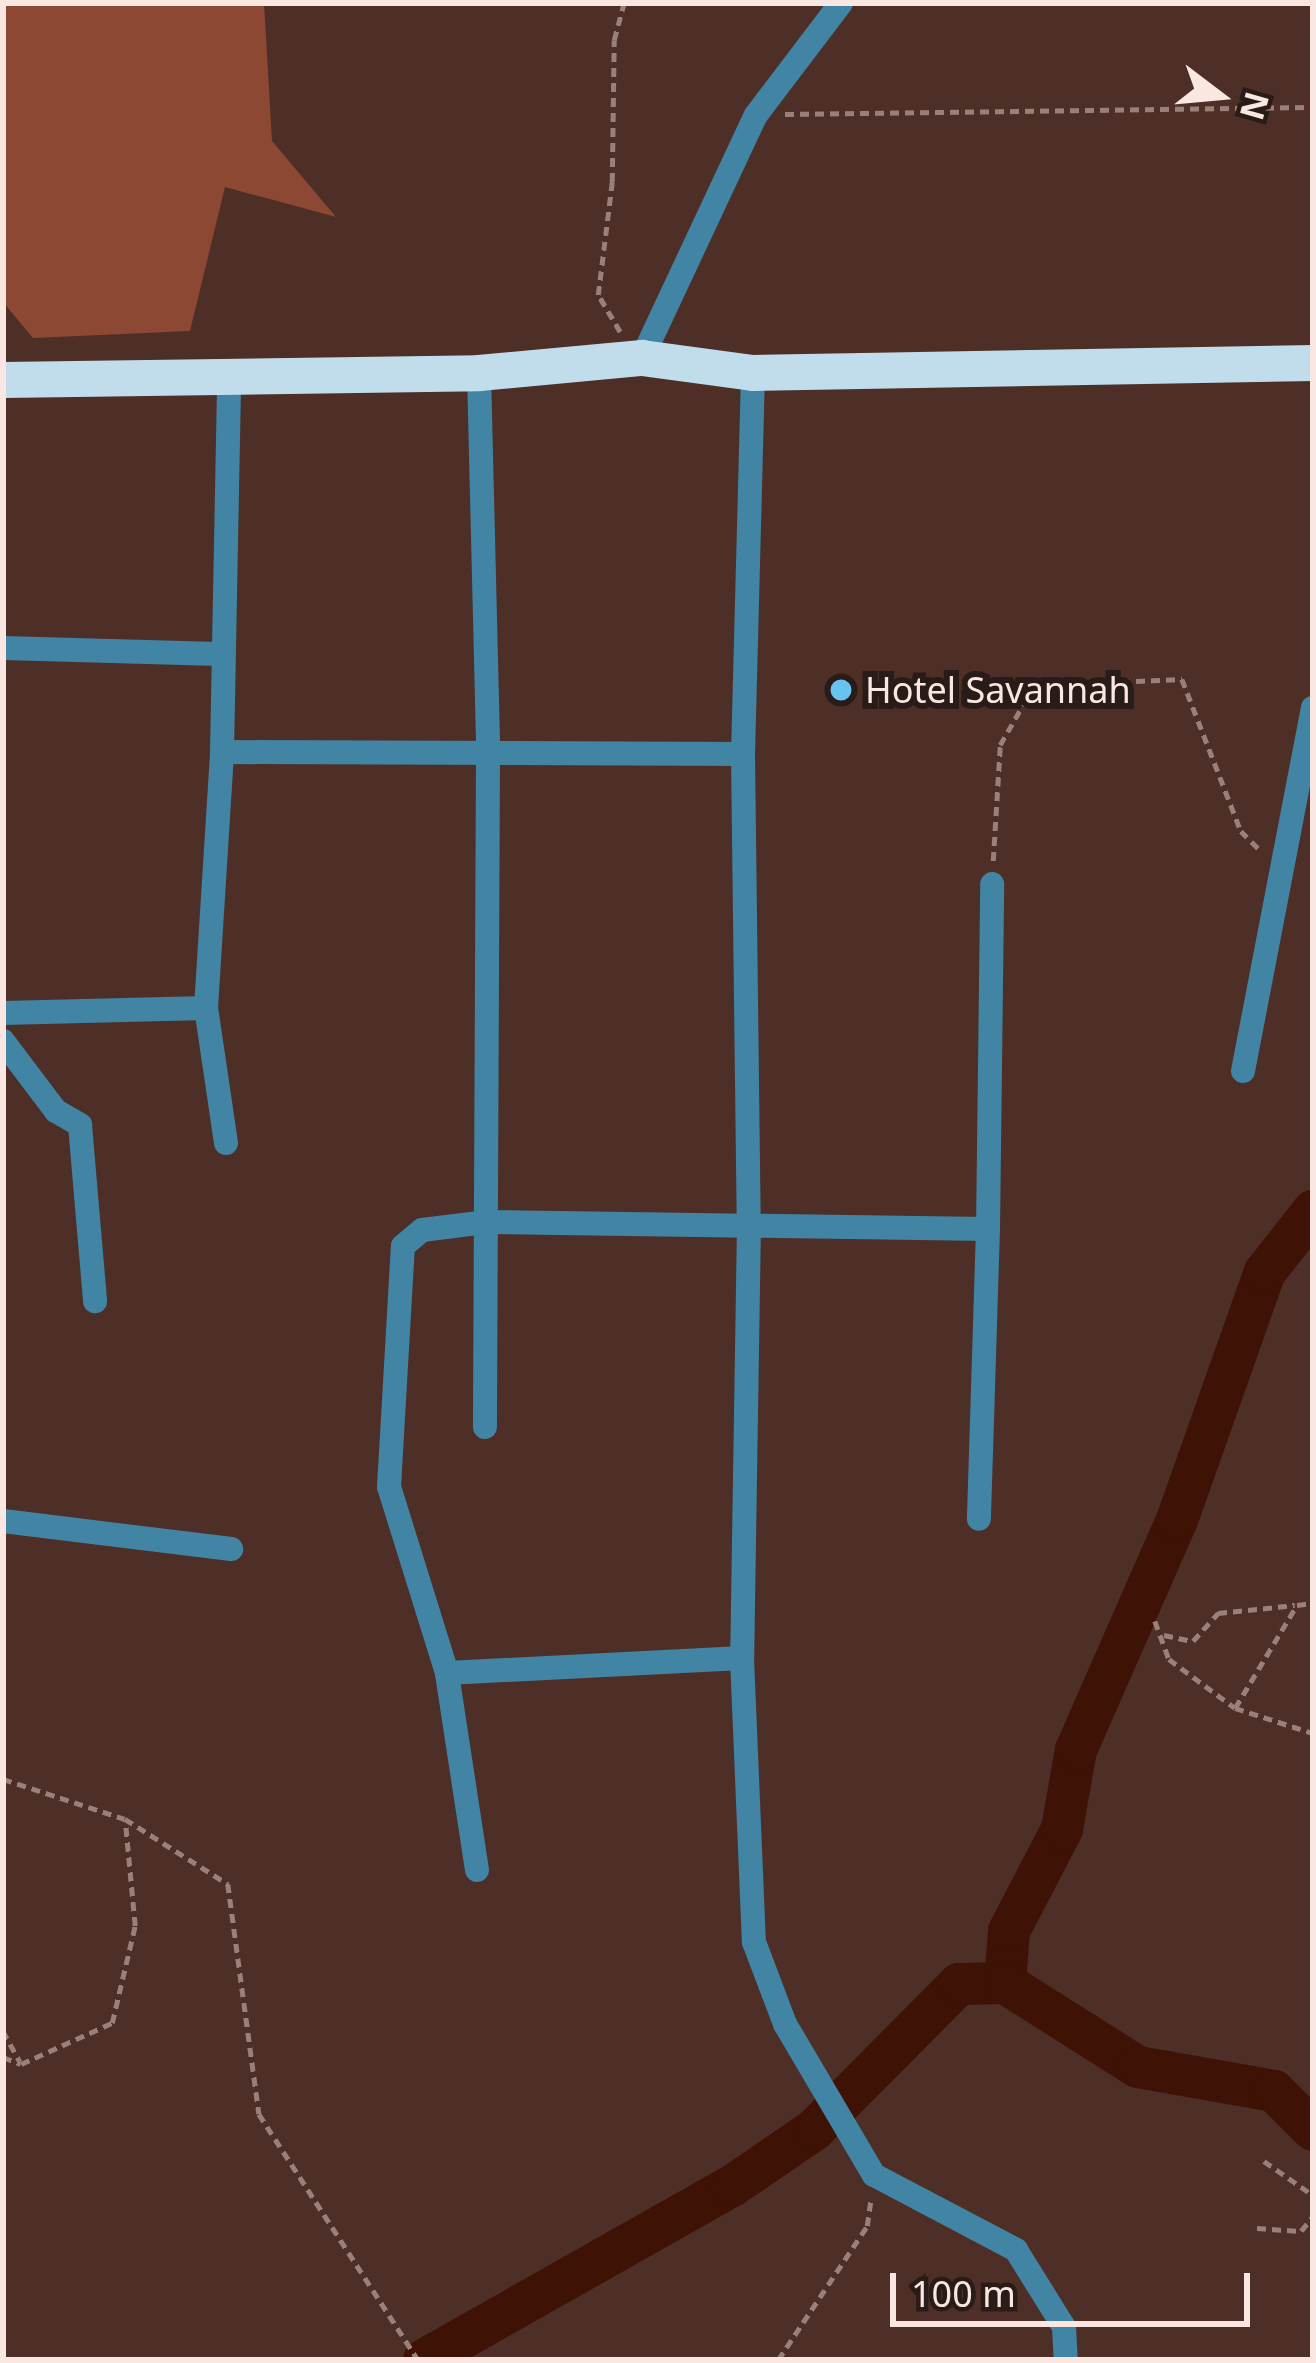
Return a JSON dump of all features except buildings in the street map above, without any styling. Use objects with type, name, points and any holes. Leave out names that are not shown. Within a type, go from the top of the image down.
[{"type":"highway","points":[[3,380],[478,373],[640,360],[753,373],[1313,363]]},
{"type":"street","points":[[640,360],[755,115],[841,3]]},
{"type":"street","points":[[478,373],[488,754],[485,1427]]},
{"type":"street","points":[[753,373],[743,754],[749,1223],[742,1658],[754,1942],[784,2024],[874,2176],[1016,2251],[1064,2327],[1066,2360]]},
{"type":"street","points":[[226,1143],[206,1008],[222,752],[219,654],[229,374]]},
{"type":"street","points":[[3,648],[219,654]]},
{"type":"street","points":[[1244,1071],[1313,708]]},
{"type":"street","points":[[222,752],[743,754]]},
{"type":"street","points":[[979,1519],[992,884]]},
{"type":"street","points":[[3,1013],[206,1008]]},
{"type":"street","points":[[3,1041],[56,1111],[80,1125],[95,1301]]},
{"type":"street","points":[[477,1870],[447,1673],[389,1487],[404,1246],[422,1231],[486,1222],[988,1228]]},
{"type":"street","points":[[3,1521],[231,1549]]},
{"type":"street","points":[[447,1673],[742,1658]]},
{"type":"path","points":[[624,3],[614,40],[612,182],[598,295],[640,360]]},
{"type":"path","points":[[755,115],[1313,107]]},
{"type":"path","points":[[992,884],[1000,745],[1024,703],[1091,683],[1182,680],[1240,831],[1283,872]]},
{"type":"path","points":[[1164,1635],[1193,1641],[1218,1612],[1313,1603]]},
{"type":"path","points":[[1235,1708],[1297,1605]]},
{"type":"path","points":[[1156,1621],[1168,1659],[1235,1708],[1313,1733]]},
{"type":"path","points":[[3,1779],[124,1819],[228,1884],[259,2114],[418,2360]]},
{"type":"path","points":[[3,2057],[21,2063],[112,2023],[135,1926],[124,1819]]},
{"type":"path","points":[[3,2031],[21,2063]]},
{"type":"path","points":[[1264,2161],[1313,2195]]},
{"type":"path","points":[[778,2360],[867,2226],[874,2176]]},
{"type":"path","points":[[1257,2228],[1301,2231],[1313,2216]]},
{"type":"shaded area","points":[[3,3],[264,3],[272,141],[336,217],[225,187],[190,331],[33,338],[3,302]]},
{"type":"waterway","points":[[1005,1983],[1009,1931],[1062,1829],[1076,1750],[1177,1520],[1265,1272],[1313,1211]]},
{"type":"waterway","points":[[424,2360],[732,2186],[814,2130],[959,1984],[1005,1983],[1138,2067],[1274,2091],[1313,2130]]},
{"type":"place","name":"Hotel Savannah","points":[[841,690]]}]
